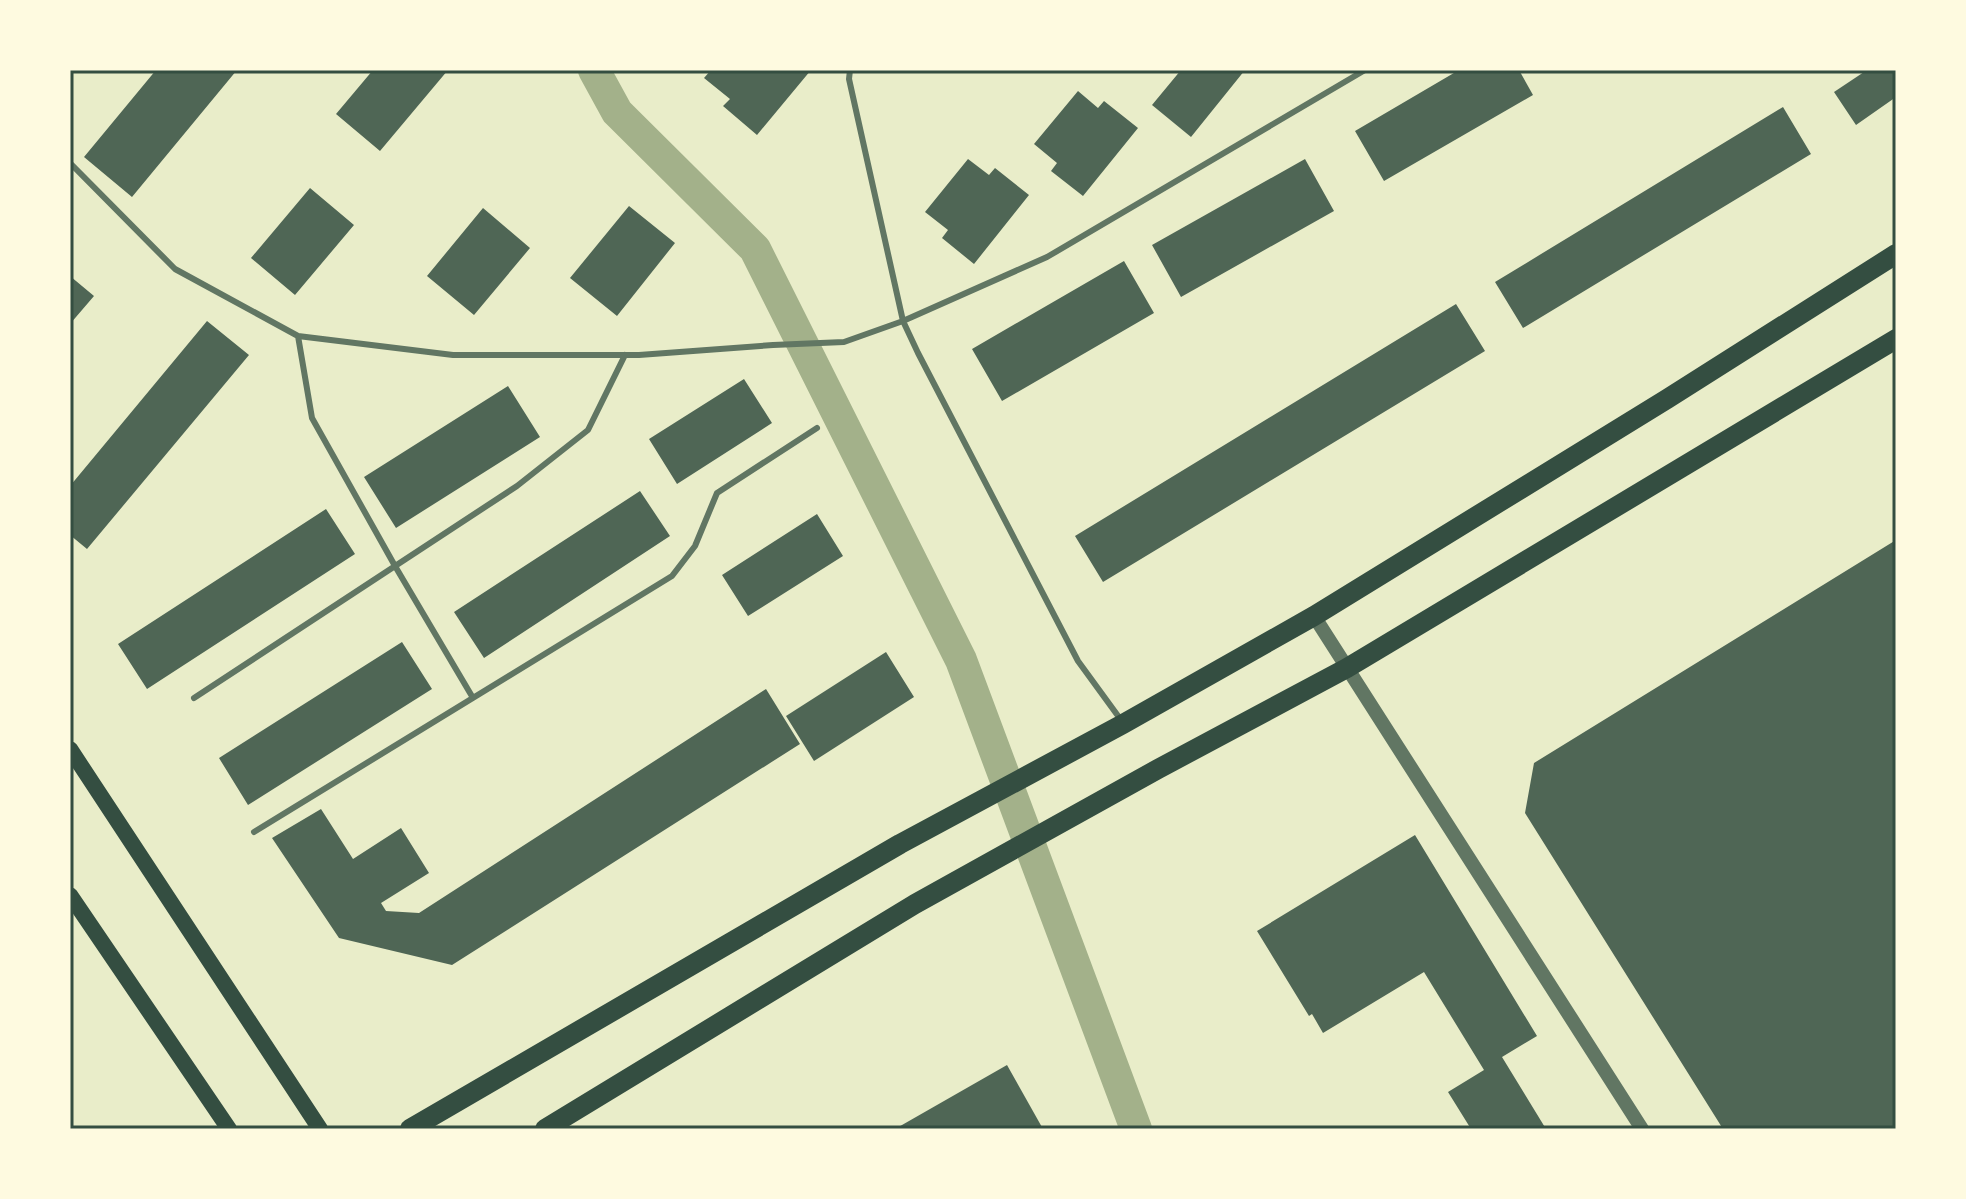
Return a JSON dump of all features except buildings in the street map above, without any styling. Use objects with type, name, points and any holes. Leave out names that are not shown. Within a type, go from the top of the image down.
[{"type":"main road","points":[[410,1129],[900,844],[1123,724],[1314,616],[1896,254]]},
{"type":"main road","points":[[545,1129],[915,904],[1347,668],[1896,339]]},
{"type":"main road","points":[[70,749],[320,1129]]},
{"type":"main road","points":[[70,895],[229,1129]]},
{"type":"street","points":[[1314,616],[1642,1129]]},
{"type":"lane","points":[[850,70],[849,79],[903,321],[1078,661],[1123,724]]},
{"type":"lane","points":[[70,163],[175,269],[298,336],[453,355],[625,355],[844,342],[903,321],[1047,257],[1365,70]]},
{"type":"lane","points":[[298,336],[312,418],[473,698]]},
{"type":"lane","points":[[194,698],[517,486],[588,430],[625,355]]},
{"type":"lane","points":[[254,832],[672,576],[695,546],[717,493],[817,428]]},
{"type":"waterway","points":[[594,70],[617,112],[755,249],[961,660],[1136,1129]]}]
